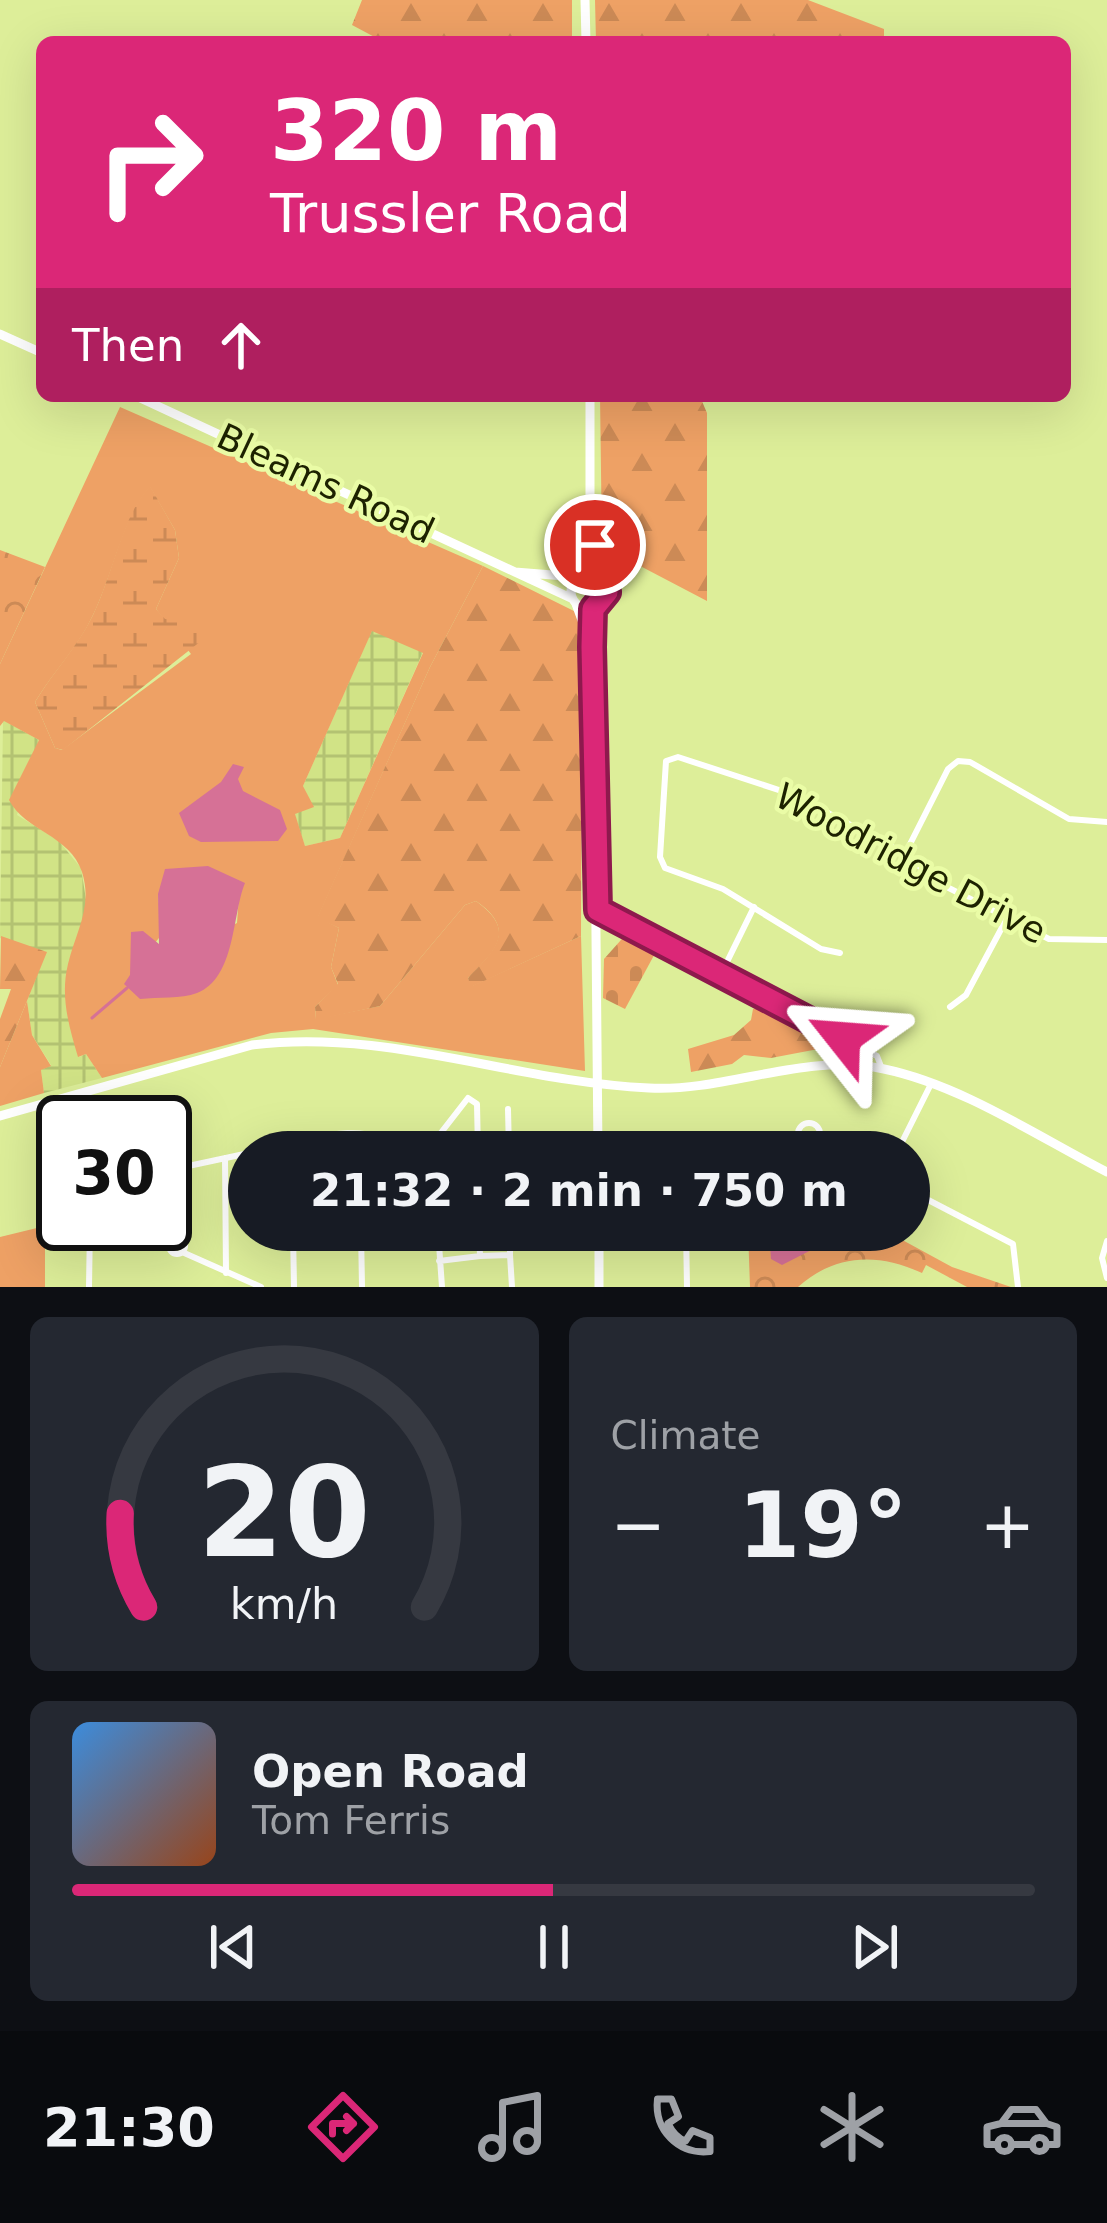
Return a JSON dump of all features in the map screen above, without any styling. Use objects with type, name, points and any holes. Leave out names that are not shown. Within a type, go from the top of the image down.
[{"type":"main road","points":[[585,0],[586,36]]},
{"type":"main road","points":[[0,334],[36,350]]},
{"type":"main road","name":"Bleams Road","points":[[149,402],[593,609]]},
{"type":"main road","points":[[590,402],[590,526],[574,602],[592,647]]},
{"type":"main road","points":[[590,526],[606,597],[593,609],[592,647],[598,1131]]},
{"type":"main road","name":"Bleams Road","points":[[514,572],[604,580]]},
{"type":"main road","points":[[76,1095],[252,1046],[323,1039],[665,1089],[802,1065],[882,1069],[931,1084],[1107,1172]]},
{"type":"main road","points":[[0,1116],[36,1106]]},
{"type":"main road","points":[[599,1251],[599,1287]]},
{"type":"street","name":"Woodridge Drive","points":[[840,953],[821,949],[754,907],[662,865],[662,768],[670,758],[794,795],[905,854],[929,877],[1049,939],[1107,940]]},
{"type":"street","points":[[905,854],[948,769],[958,761],[970,762],[1070,819],[1107,822]]},
{"type":"street","points":[[722,972],[754,907]]},
{"type":"street","points":[[598,910],[877,1056],[882,1069]]},
{"type":"street","points":[[950,1007],[966,995],[1007,918]]},
{"type":"street","points":[[908,1131],[931,1084]]},
{"type":"street","points":[[443,1131],[468,1098],[477,1104],[478,1131]]},
{"type":"street","points":[[508,1108],[509,1131]]},
{"type":"street","points":[[192,1165],[228,1157]]},
{"type":"street","points":[[225,1158],[226,1273]]},
{"type":"street","points":[[930,1201],[1013,1244],[1018,1287]]},
{"type":"street","points":[[1107,1241],[1107,1278]]},
{"type":"street","points":[[89,1287],[90,1251]]},
{"type":"street","points":[[293,1251],[294,1287]]},
{"type":"street","points":[[361,1251],[362,1287]]},
{"type":"street","points":[[439,1251],[442,1287]]},
{"type":"street","points":[[480,1251],[480,1256]]},
{"type":"street","points":[[510,1251],[512,1287]]},
{"type":"street","points":[[686,1251],[687,1287]]},
{"type":"street","points":[[182,1252],[261,1287]]},
{"type":"street","points":[[439,1261],[510,1256]]},
{"type":"shaded area","points":[[372,630],[423,652],[340,838],[305,846],[294,813],[313,807],[303,786]]},
{"type":"shaded area","points":[[3,720],[39,740],[17,815],[58,840],[81,868],[87,906],[81,928],[79,1057],[86,1054],[102,1078],[44,1093],[41,1070],[51,1065],[32,1035],[27,1001],[46,952],[0,938]]},
{"type":"shaded area","points":[[233,764],[244,767],[238,779],[243,791],[280,810],[287,829],[278,841],[201,842],[189,836],[179,813],[221,782]]},
{"type":"shaded area","points":[[208,866],[245,883],[219,974],[197,993],[140,999],[124,984],[130,975],[131,932],[143,931],[159,944],[158,894],[165,869]]},
{"type":"shaded area","points":[[770,1251],[809,1251],[782,1265],[771,1259]]},
{"type":"green space","points":[[362,0],[572,0],[572,36],[373,36],[352,25]]},
{"type":"green space","points":[[595,0],[808,0],[884,29],[884,36],[596,36]]},
{"type":"green space","points":[[600,402],[702,402],[707,413],[707,601],[602,546]]},
{"type":"green space","points":[[120,407],[483,566],[430,667],[318,917],[339,928],[331,967],[338,985],[315,1007],[316,1019],[380,1006],[465,905],[476,901],[489,912],[499,931],[493,950],[468,978],[472,986],[581,936],[585,1071],[313,1029],[271,1033],[102,1078],[86,1054],[78,1057],[65,1000],[68,964],[85,908],[82,872],[68,850],[25,819],[9,800],[39,740],[4,721],[0,726],[0,664]],"holes":[[[150,487],[175,530],[179,558],[156,609],[191,654],[62,750],[55,748],[35,702],[87,626],[133,513]],[[372,631],[423,653],[340,838],[305,846],[295,814],[314,807],[303,786]],[[158,894],[239,896],[237,923],[130,975],[162,934]]]},
{"type":"green space","points":[[150,486],[175,530],[179,558],[156,609],[165,619],[187,621],[201,631],[201,641],[63,750],[55,748],[35,702],[87,626],[132,512]]},
{"type":"green space","points":[[0,550],[45,567],[0,664]]},
{"type":"green space","points":[[483,566],[582,615],[581,936],[471,987],[468,978],[493,949],[499,931],[496,921],[476,901],[465,905],[380,1006],[316,1020],[315,1007],[338,984],[331,967],[339,928],[317,918],[430,667]]},
{"type":"green space","points":[[629,931],[659,946],[625,1009],[603,998],[604,959]]},
{"type":"green space","points":[[1,936],[47,952],[0,1067],[0,1019],[11,989],[0,989]]},
{"type":"green space","points":[[27,1001],[32,1035],[51,1066],[41,1070],[44,1093],[0,1106],[0,1067]]},
{"type":"green space","points":[[762,1007],[834,1046],[771,1058],[744,1055],[732,1064],[691,1072],[688,1049],[734,1035],[751,1020],[753,1009]]},
{"type":"green space","points":[[36,1228],[36,1251],[45,1251],[45,1287],[0,1287],[0,1237]]},
{"type":"green space","points":[[749,1251],[923,1251],[952,1267],[1011,1287],[967,1287],[926,1265],[922,1273],[890,1262],[858,1260],[827,1268],[798,1287],[750,1287]]},
{"type":"waterway","points":[[92,1018],[127,988]]},
{"type":"route","points":[[595,545],[607,586],[603,602],[593,609],[598,910],[843,1038]]}]
